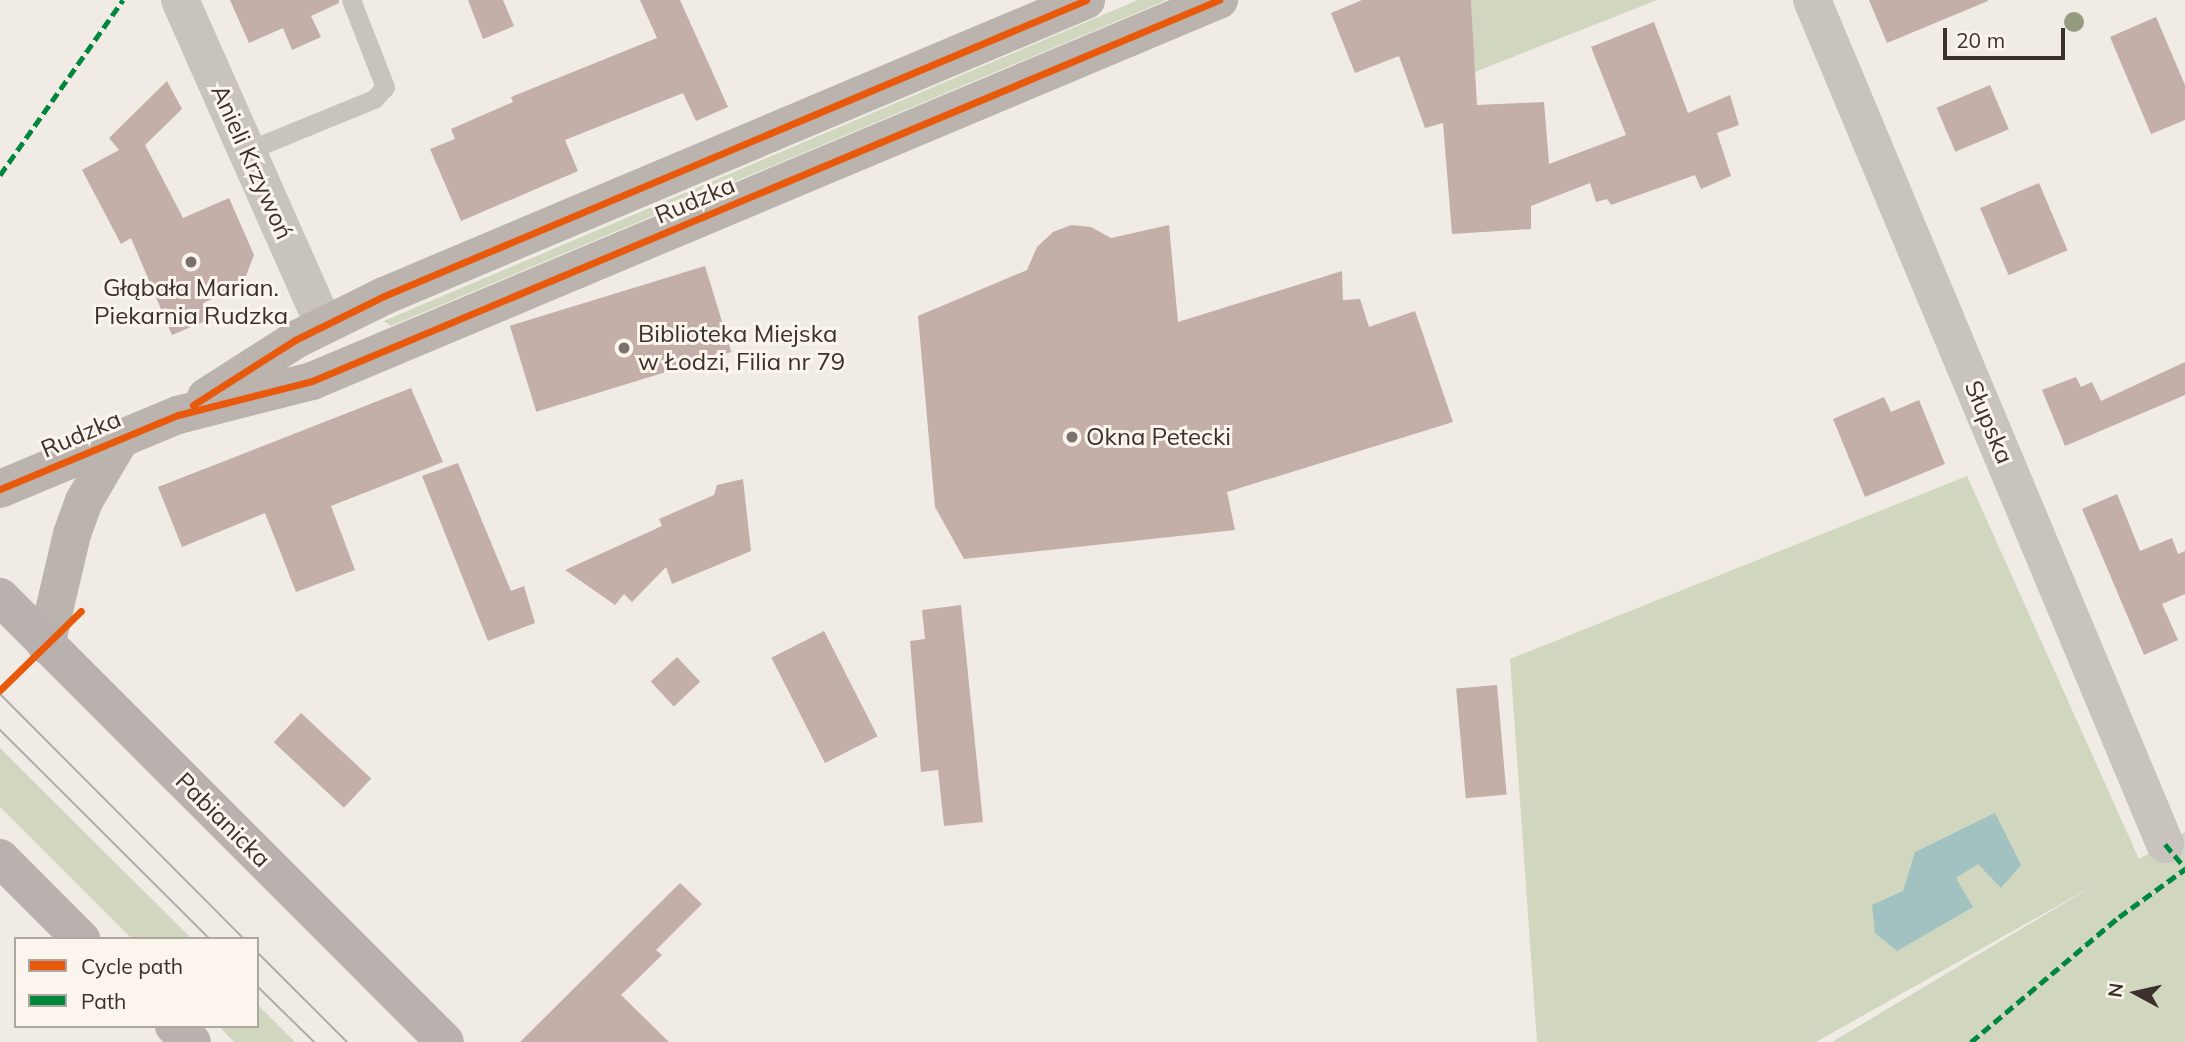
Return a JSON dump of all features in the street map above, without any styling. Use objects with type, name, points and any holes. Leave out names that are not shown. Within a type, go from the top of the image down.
[{"type":"main road","name":"Pabianicka","points":[[0,597],[445,1042]]},
{"type":"main road","points":[[0,858],[79,937]]},
{"type":"main road","points":[[176,1028],[191,1042]]},
{"type":"street","name":"Anieli Krzywoń","points":[[180,0],[324,325]]},
{"type":"street","name":"Rudzka","points":[[178,415],[324,325],[429,276],[1086,0]]},
{"type":"street","name":"Rudzka","points":[[0,489],[178,415],[312,381],[1219,0]]},
{"type":"street","name":"Słupska","points":[[1812,0],[2165,844]]},
{"type":"street","points":[[47,645],[72,534],[84,501],[121,438]]},
{"type":"lane","points":[[247,151],[374,99],[385,87],[351,0]]},
{"type":"green space","points":[[1138,0],[1167,0],[391,326],[384,321]]},
{"type":"green space","points":[[1471,0],[1657,0],[1475,72]]},
{"type":"green space","points":[[1967,476],[2139,859],[2185,832],[2185,1042],[1832,1042],[2098,883],[1816,1042],[1537,1042],[1510,659]]},
{"type":"green space","points":[[0,748],[190,937],[130,937],[0,807]]},
{"type":"green space","points":[[259,1006],[295,1042],[234,1042],[221,1028],[259,1028]]},
{"type":"water","points":[[1995,813],[2021,865],[2001,888],[1978,864],[1956,878],[1973,907],[1897,951],[1875,933],[1872,905],[1903,891],[1915,852]]},
{"type":"building","points":[[230,0],[339,0],[339,3],[311,16],[321,37],[292,50],[283,28],[249,43]]},
{"type":"building","points":[[468,0],[503,0],[514,26],[483,39]]},
{"type":"building","points":[[640,0],[680,0],[728,107],[696,121],[683,93],[565,140],[578,171],[461,221],[430,149],[455,139],[451,129],[513,102],[511,97],[657,38]]},
{"type":"building","points":[[1362,0],[1471,0],[1477,105],[1544,102],[1549,164],[1626,135],[1591,47],[1654,22],[1688,113],[1730,95],[1739,125],[1717,133],[1731,176],[1701,189],[1695,175],[1611,205],[1607,199],[1596,202],[1590,183],[1531,206],[1531,229],[1452,234],[1443,123],[1425,128],[1399,56],[1355,73],[1331,13]]},
{"type":"building","points":[[1869,0],[1988,0],[1988,1],[1887,43]]},
{"type":"building","points":[[2156,17],[2185,85],[2185,120],[2151,134],[2110,37]]},
{"type":"building","points":[[167,81],[182,109],[145,145],[183,218],[229,198],[254,255],[242,286],[203,303],[210,319],[172,335],[131,238],[121,244],[82,170],[119,150],[109,138]]},
{"type":"building","points":[[1990,85],[2009,129],[1955,152],[1937,108]]},
{"type":"building","points":[[2039,183],[2068,250],[2009,275],[1980,208]]},
{"type":"building","name":"Okna Petecki","points":[[1071,225],[1091,227],[1111,238],[1169,225],[1178,322],[1342,271],[1343,300],[1360,299],[1369,327],[1415,311],[1453,422],[1227,492],[1235,530],[964,559],[935,507],[918,316],[1027,270],[1037,247],[1053,232]]},
{"type":"building","name":"Biblioteka Miejska w Łodzi, Filia nr 79","points":[[705,266],[731,352],[536,412],[510,326]]},
{"type":"building","points":[[2185,362],[2185,395],[2065,446],[2042,390],[2076,377],[2081,387],[2092,382],[2101,401]]},
{"type":"building","points":[[411,388],[443,462],[331,506],[355,570],[296,592],[265,513],[182,547],[158,487]]},
{"type":"building","points":[[1884,397],[1891,412],[1919,400],[1945,464],[1865,497],[1833,419]]},
{"type":"building","points":[[458,463],[511,591],[524,586],[535,623],[488,641],[422,476]]},
{"type":"building","points":[[743,479],[751,551],[672,584],[666,567],[632,602],[624,594],[615,605],[565,570],[662,526],[659,519],[714,495],[717,485]]},
{"type":"building","points":[[2117,494],[2140,551],[2172,538],[2178,554],[2185,551],[2185,594],[2162,604],[2178,640],[2144,655],[2082,509]]},
{"type":"building","points":[[961,605],[983,822],[944,826],[938,770],[921,772],[910,641],[925,639],[922,610]]},
{"type":"building","points":[[824,631],[878,736],[825,763],[771,658]]},
{"type":"building","points":[[677,657],[700,682],[674,706],[651,682]]},
{"type":"building","points":[[1497,685],[1507,795],[1466,798],[1456,689]]},
{"type":"building","points":[[301,713],[371,778],[344,808],[274,742]]},
{"type":"building","points":[[680,883],[702,904],[656,950],[662,955],[621,995],[669,1042],[520,1042]]},
{"type":"tram line","points":[[0,694],[242,937]]},
{"type":"tram line","points":[[0,730],[208,937]]},
{"type":"tram line","points":[[259,954],[347,1042]]},
{"type":"tram line","points":[[259,988],[314,1042]]},
{"type":"marked path","points":[[0,175],[123,0]]},
{"type":"marked path","points":[[2165,844],[2185,868]]},
{"type":"marked path","points":[[1971,1042],[2119,917],[2185,869]]},
{"type":"cycle path","points":[[193,405],[295,340],[384,296],[1086,0]]},
{"type":"cycle path","points":[[0,489],[178,415],[312,381],[1219,0]]},
{"type":"cycle path","points":[[0,690],[81,611]]},
{"type":"place","name":"Głąbała Marian. Piekarnia Rudzka","points":[[191,262]]},
{"type":"place","name":"Biblioteka Miejska w Łodzi, Filia nr 79","points":[[624,348]]},
{"type":"place","name":"Okna Petecki","points":[[1072,437]]}]
